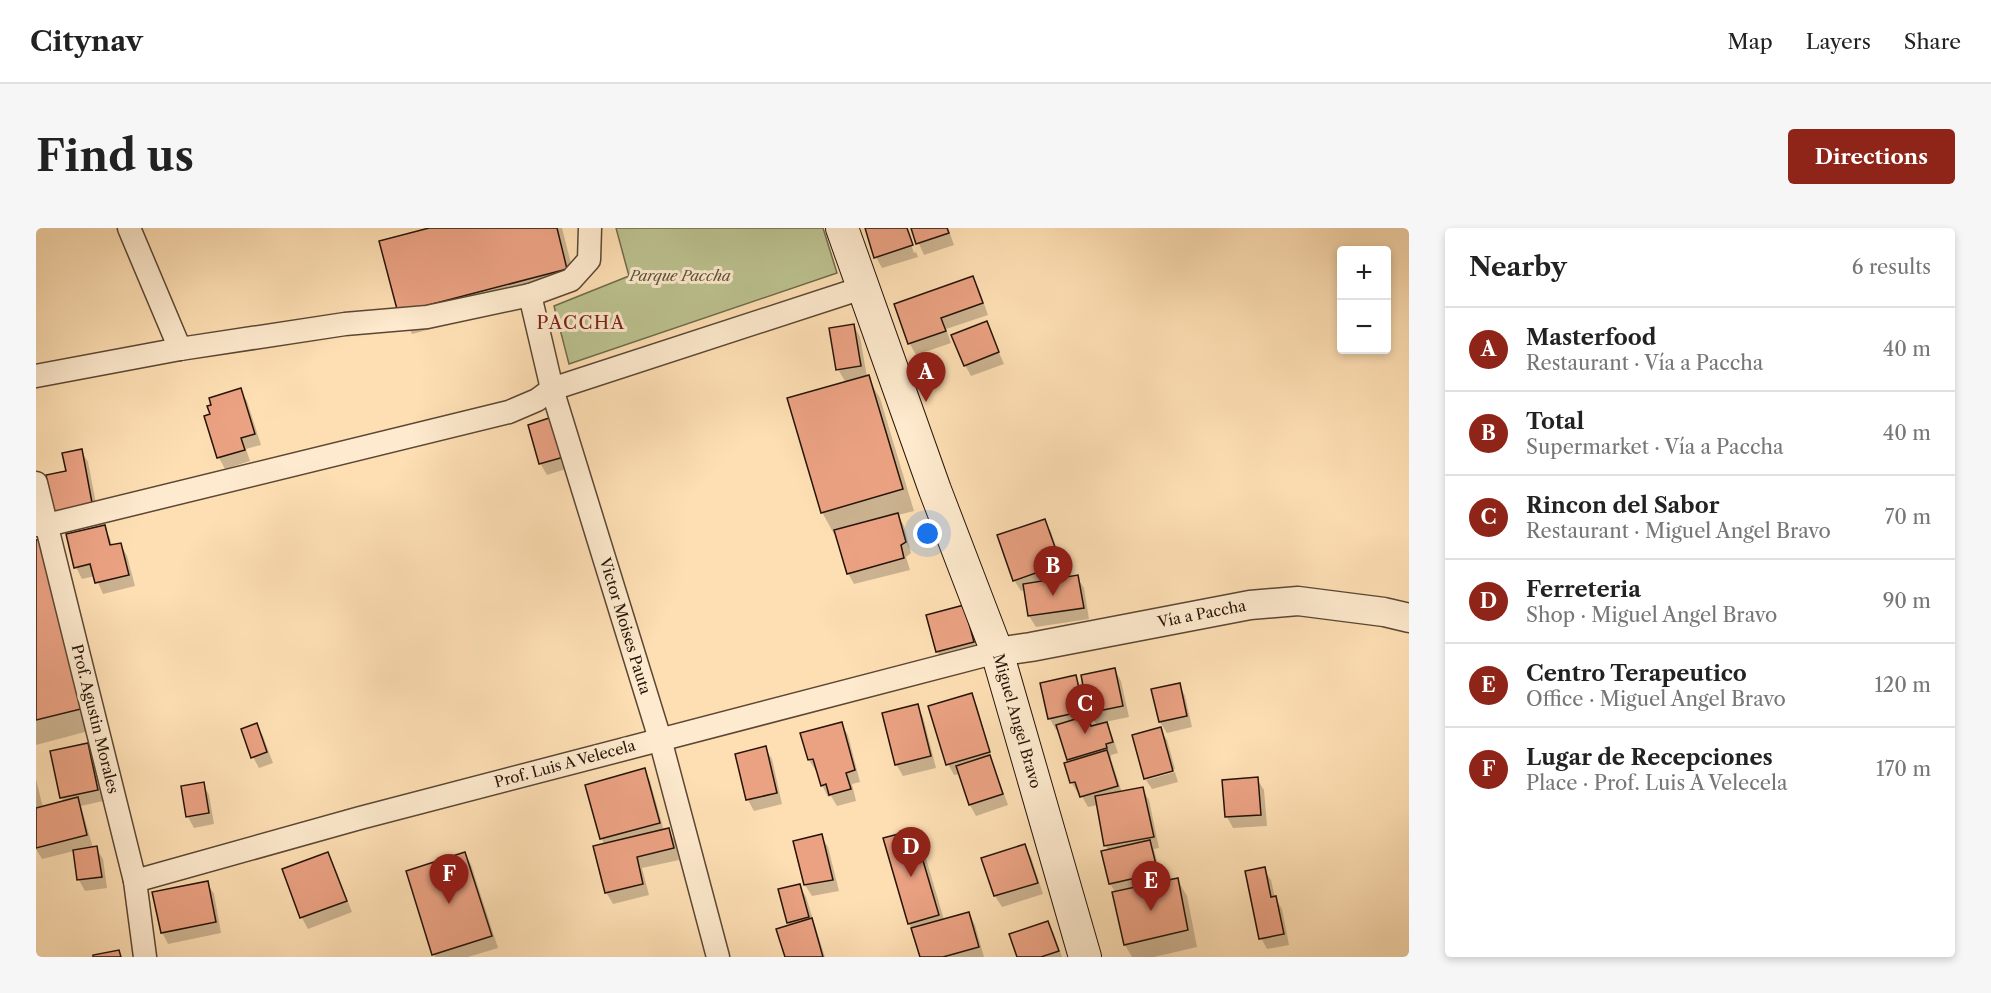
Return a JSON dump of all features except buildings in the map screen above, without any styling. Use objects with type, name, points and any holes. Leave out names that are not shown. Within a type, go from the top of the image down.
[{"type":"main road","points":[[842,228],[862,288]]},
{"type":"main road","name":"Miguel Angel Bravo","points":[[862,288],[997,652],[1085,957]]},
{"type":"street","points":[[129,228],[180,349]]},
{"type":"street","points":[[36,376],[180,349],[345,324],[428,317],[530,295],[571,280],[590,260],[590,228]]},
{"type":"street","points":[[42,525],[509,412],[537,400],[552,389],[862,288]]},
{"type":"street","name":"Victor Moises Pauta","points":[[530,295],[552,389],[660,739],[718,957]]},
{"type":"street","name":"Prof. Agustin Morales","points":[[36,483],[42,525],[135,881],[145,957]]},
{"type":"street","name":"Vía a Paccha","points":[[997,652],[1250,605],[1298,601],[1384,612],[1409,618]]},
{"type":"street","name":"Prof. Luis A Velecela","points":[[135,881],[360,818],[997,652]]},
{"type":"green space","name":"Parque Paccha","points":[[616,228],[823,228],[837,273],[569,364],[554,306],[629,276]]},
{"type":"place","name":"Masterfood","points":[[926,402]]},
{"type":"place","name":"Total","points":[[1053,596]]},
{"type":"place","name":"Rincon del Sabor","points":[[1085,734]]},
{"type":"place","name":"Ferreteria","points":[[911,877]]},
{"type":"place","name":"Lugar de Recepciones","points":[[449,904]]},
{"type":"place","name":"Centro Terapeutico","points":[[1151,911]]},
{"type":"district","name":"PACCHA","points":[[581,323]]}]
